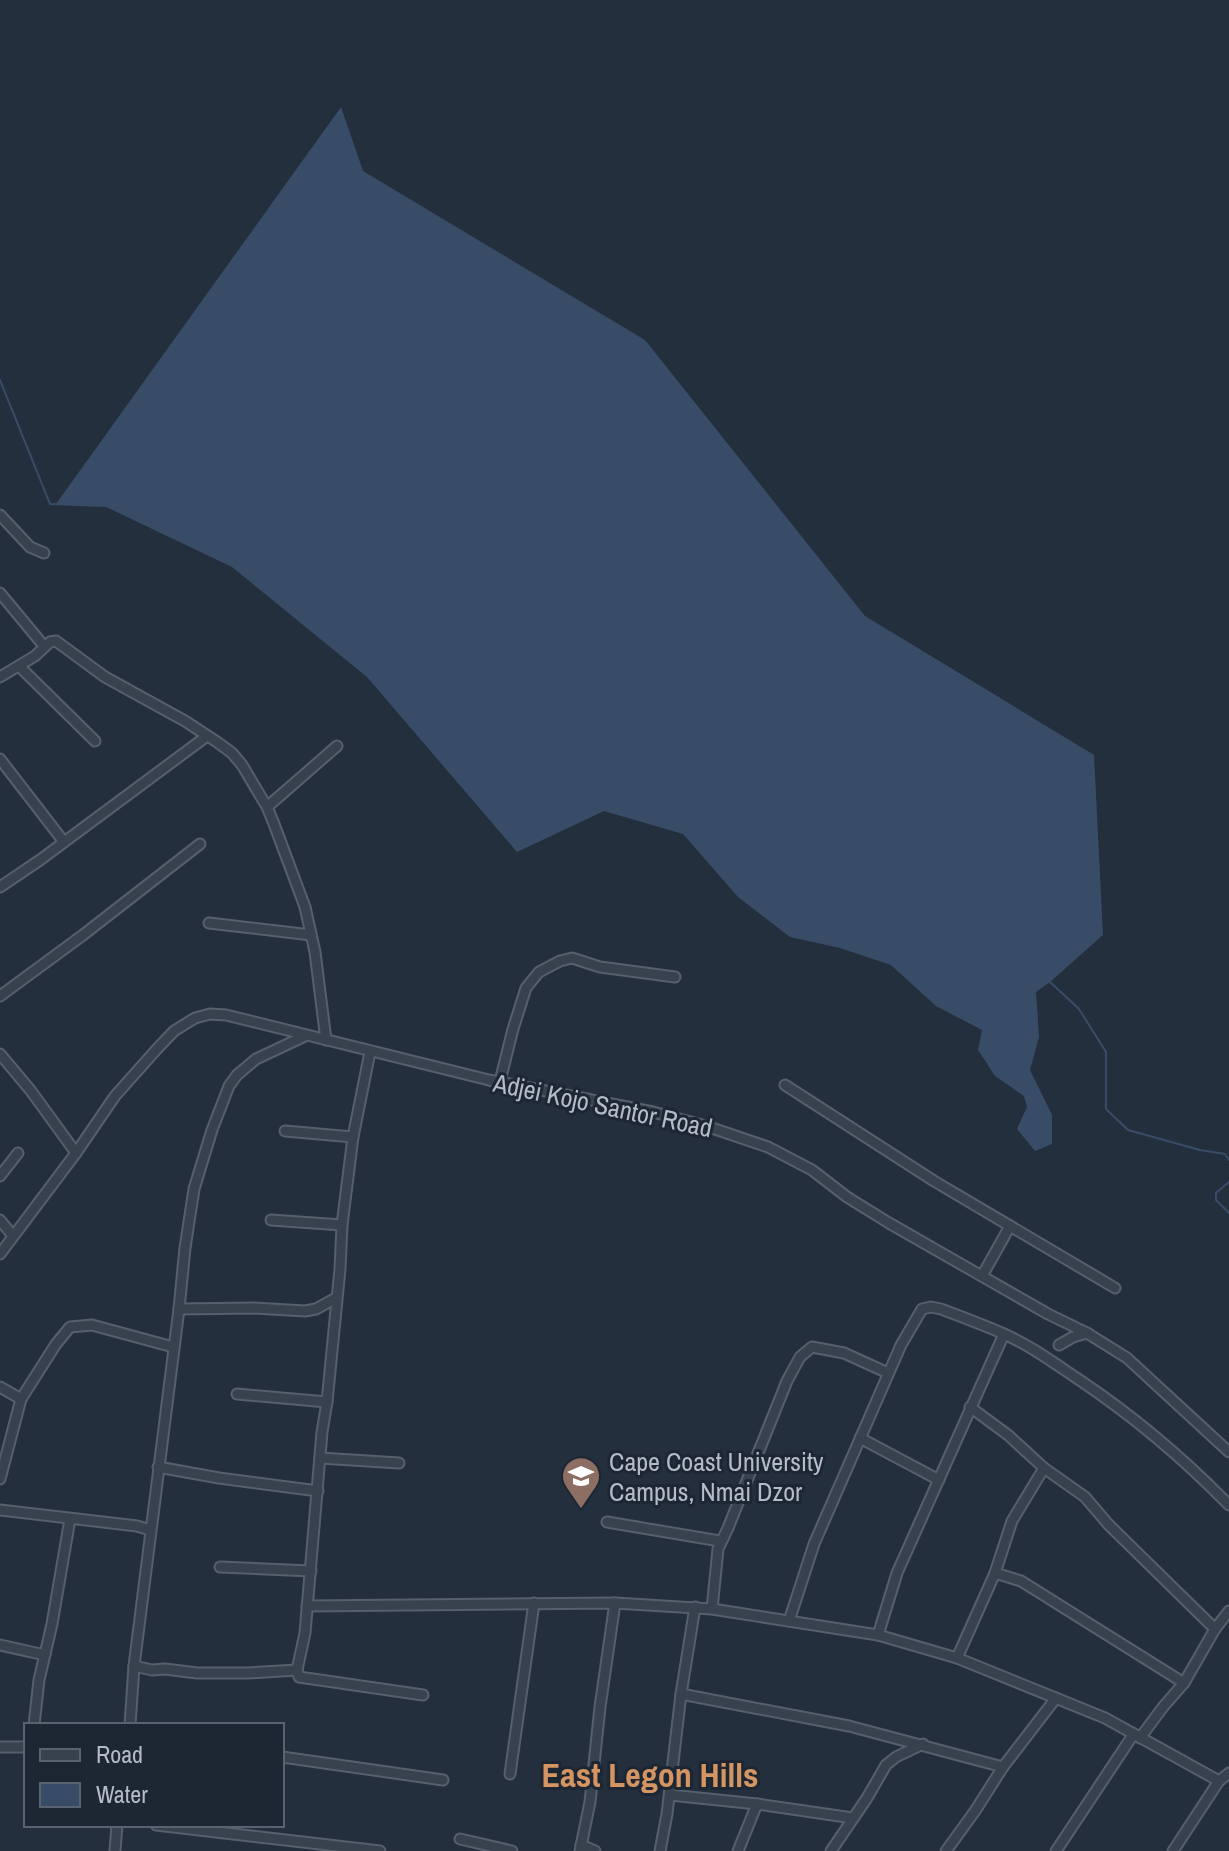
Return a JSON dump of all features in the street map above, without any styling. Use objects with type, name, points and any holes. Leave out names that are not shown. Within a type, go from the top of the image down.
[{"type":"street","points":[[0,515],[30,547],[44,553]]},
{"type":"street","points":[[0,593],[44,646]]},
{"type":"street","points":[[0,677],[35,656],[50,642],[56,641],[105,677],[185,721],[232,753],[267,807],[305,907],[319,979],[326,1040]]},
{"type":"street","points":[[19,666],[95,741]]},
{"type":"street","points":[[0,887],[207,736]]},
{"type":"street","points":[[267,807],[337,746]]},
{"type":"street","points":[[0,759],[64,842]]},
{"type":"street","points":[[0,996],[200,844]]},
{"type":"street","points":[[209,923],[311,935]]},
{"type":"street","points":[[500,1081],[526,988],[539,972],[572,958],[600,967],[675,977]]},
{"type":"street","name":"Adjei Kojo Santor Road","points":[[0,1254],[126,1082],[174,1031],[195,1018],[210,1014],[226,1015],[370,1052],[653,1112],[768,1147],[812,1170],[847,1197],[1127,1358],[1229,1452]]},
{"type":"street","points":[[130,1723],[150,1530],[194,1189],[229,1086],[256,1059],[305,1036]]},
{"type":"street","points":[[370,1052],[353,1137],[342,1225],[305,1633],[297,1670],[299,1677],[423,1695]]},
{"type":"street","points":[[0,1054],[76,1153]]},
{"type":"street","points":[[785,1085],[934,1181],[1115,1288]]},
{"type":"street","points":[[285,1131],[353,1137]]},
{"type":"street","points":[[0,1176],[18,1153]]},
{"type":"street","points":[[0,1220],[13,1236]]},
{"type":"street","points":[[271,1220],[342,1225]]},
{"type":"street","points":[[982,1276],[1010,1226]]},
{"type":"street","points":[[179,1309],[305,1311],[316,1309],[336,1298]]},
{"type":"street","points":[[789,1621],[814,1544],[888,1373],[922,1309],[941,1309],[1004,1334],[1048,1358],[1123,1409],[1183,1460],[1229,1505]]},
{"type":"street","points":[[0,1479],[21,1399],[70,1327],[92,1325],[173,1347]]},
{"type":"street","points":[[1059,1345],[1087,1333]]},
{"type":"street","points":[[878,1635],[897,1573],[1004,1334]]},
{"type":"street","points":[[712,1609],[720,1541],[800,1357],[812,1347],[844,1353],[888,1373]]},
{"type":"street","points":[[0,1387],[21,1399]]},
{"type":"street","points":[[237,1394],[327,1402]]},
{"type":"street","points":[[970,1407],[1008,1435],[1044,1468],[1085,1497],[1108,1524],[1215,1629]]},
{"type":"street","points":[[860,1438],[939,1480]]},
{"type":"street","points":[[320,1458],[399,1463]]},
{"type":"street","points":[[158,1467],[318,1491]]},
{"type":"street","points":[[957,1658],[995,1573],[1012,1521],[1044,1468]]},
{"type":"street","points":[[0,1510],[150,1530]]},
{"type":"street","points":[[34,1723],[39,1680],[70,1519]]},
{"type":"street","points":[[607,1522],[720,1541]]},
{"type":"street","points":[[220,1567],[311,1571]]},
{"type":"street","points":[[995,1573],[1021,1581],[1184,1683]]},
{"type":"street","points":[[510,1774],[534,1603]]},
{"type":"street","points":[[307,1606],[615,1603],[695,1607],[878,1635],[957,1658],[1105,1718],[1219,1781]]},
{"type":"street","points":[[595,1851],[581,1848],[590,1802],[615,1603]]},
{"type":"street","points":[[660,1851],[695,1607]]},
{"type":"street","points":[[1056,1851],[1137,1736],[1184,1683],[1229,1611]]},
{"type":"street","points":[[0,1645],[45,1655]]},
{"type":"street","points":[[134,1666],[197,1673],[297,1670]]},
{"type":"street","points":[[681,1694],[849,1726],[1003,1767]]},
{"type":"street","points":[[946,1851],[1003,1767],[1056,1698]]},
{"type":"street","points":[[831,1851],[886,1765],[923,1744]]},
{"type":"street","points":[[0,1747],[24,1747]]},
{"type":"street","points":[[284,1757],[443,1780]]},
{"type":"street","points":[[1173,1851],[1219,1781],[1229,1773]]},
{"type":"street","points":[[670,1795],[853,1818]]},
{"type":"street","points":[[738,1851],[757,1804]]},
{"type":"street","points":[[116,1851],[117,1827]]},
{"type":"street","points":[[170,1827],[305,1847],[380,1851]]},
{"type":"street","points":[[460,1839],[512,1851]]},
{"type":"water","points":[[341,107],[363,171],[645,340],[865,616],[1094,755],[1103,935],[1036,992],[1039,1037],[1030,1070],[1052,1115],[1052,1144],[1035,1151],[1017,1129],[1027,1107],[1024,1096],[995,1076],[978,1050],[982,1030],[936,1006],[891,965],[840,948],[790,937],[738,897],[683,834],[604,811],[517,852],[367,677],[232,567],[102,505],[56,504]]},
{"type":"waterway","points":[[0,380],[50,504],[107,506]]},
{"type":"waterway","points":[[1049,981],[1079,1009],[1106,1052],[1106,1109],[1128,1130],[1225,1154],[1229,1160]]},
{"type":"waterway","points":[[1229,1182],[1216,1193],[1216,1200],[1229,1213]]},
{"type":"place","name":"Cape Coast University Campus, Nmai Dzor","points":[[581,1510]]},
{"type":"district","name":"East Legon Hills","points":[[650,1775]]}]
